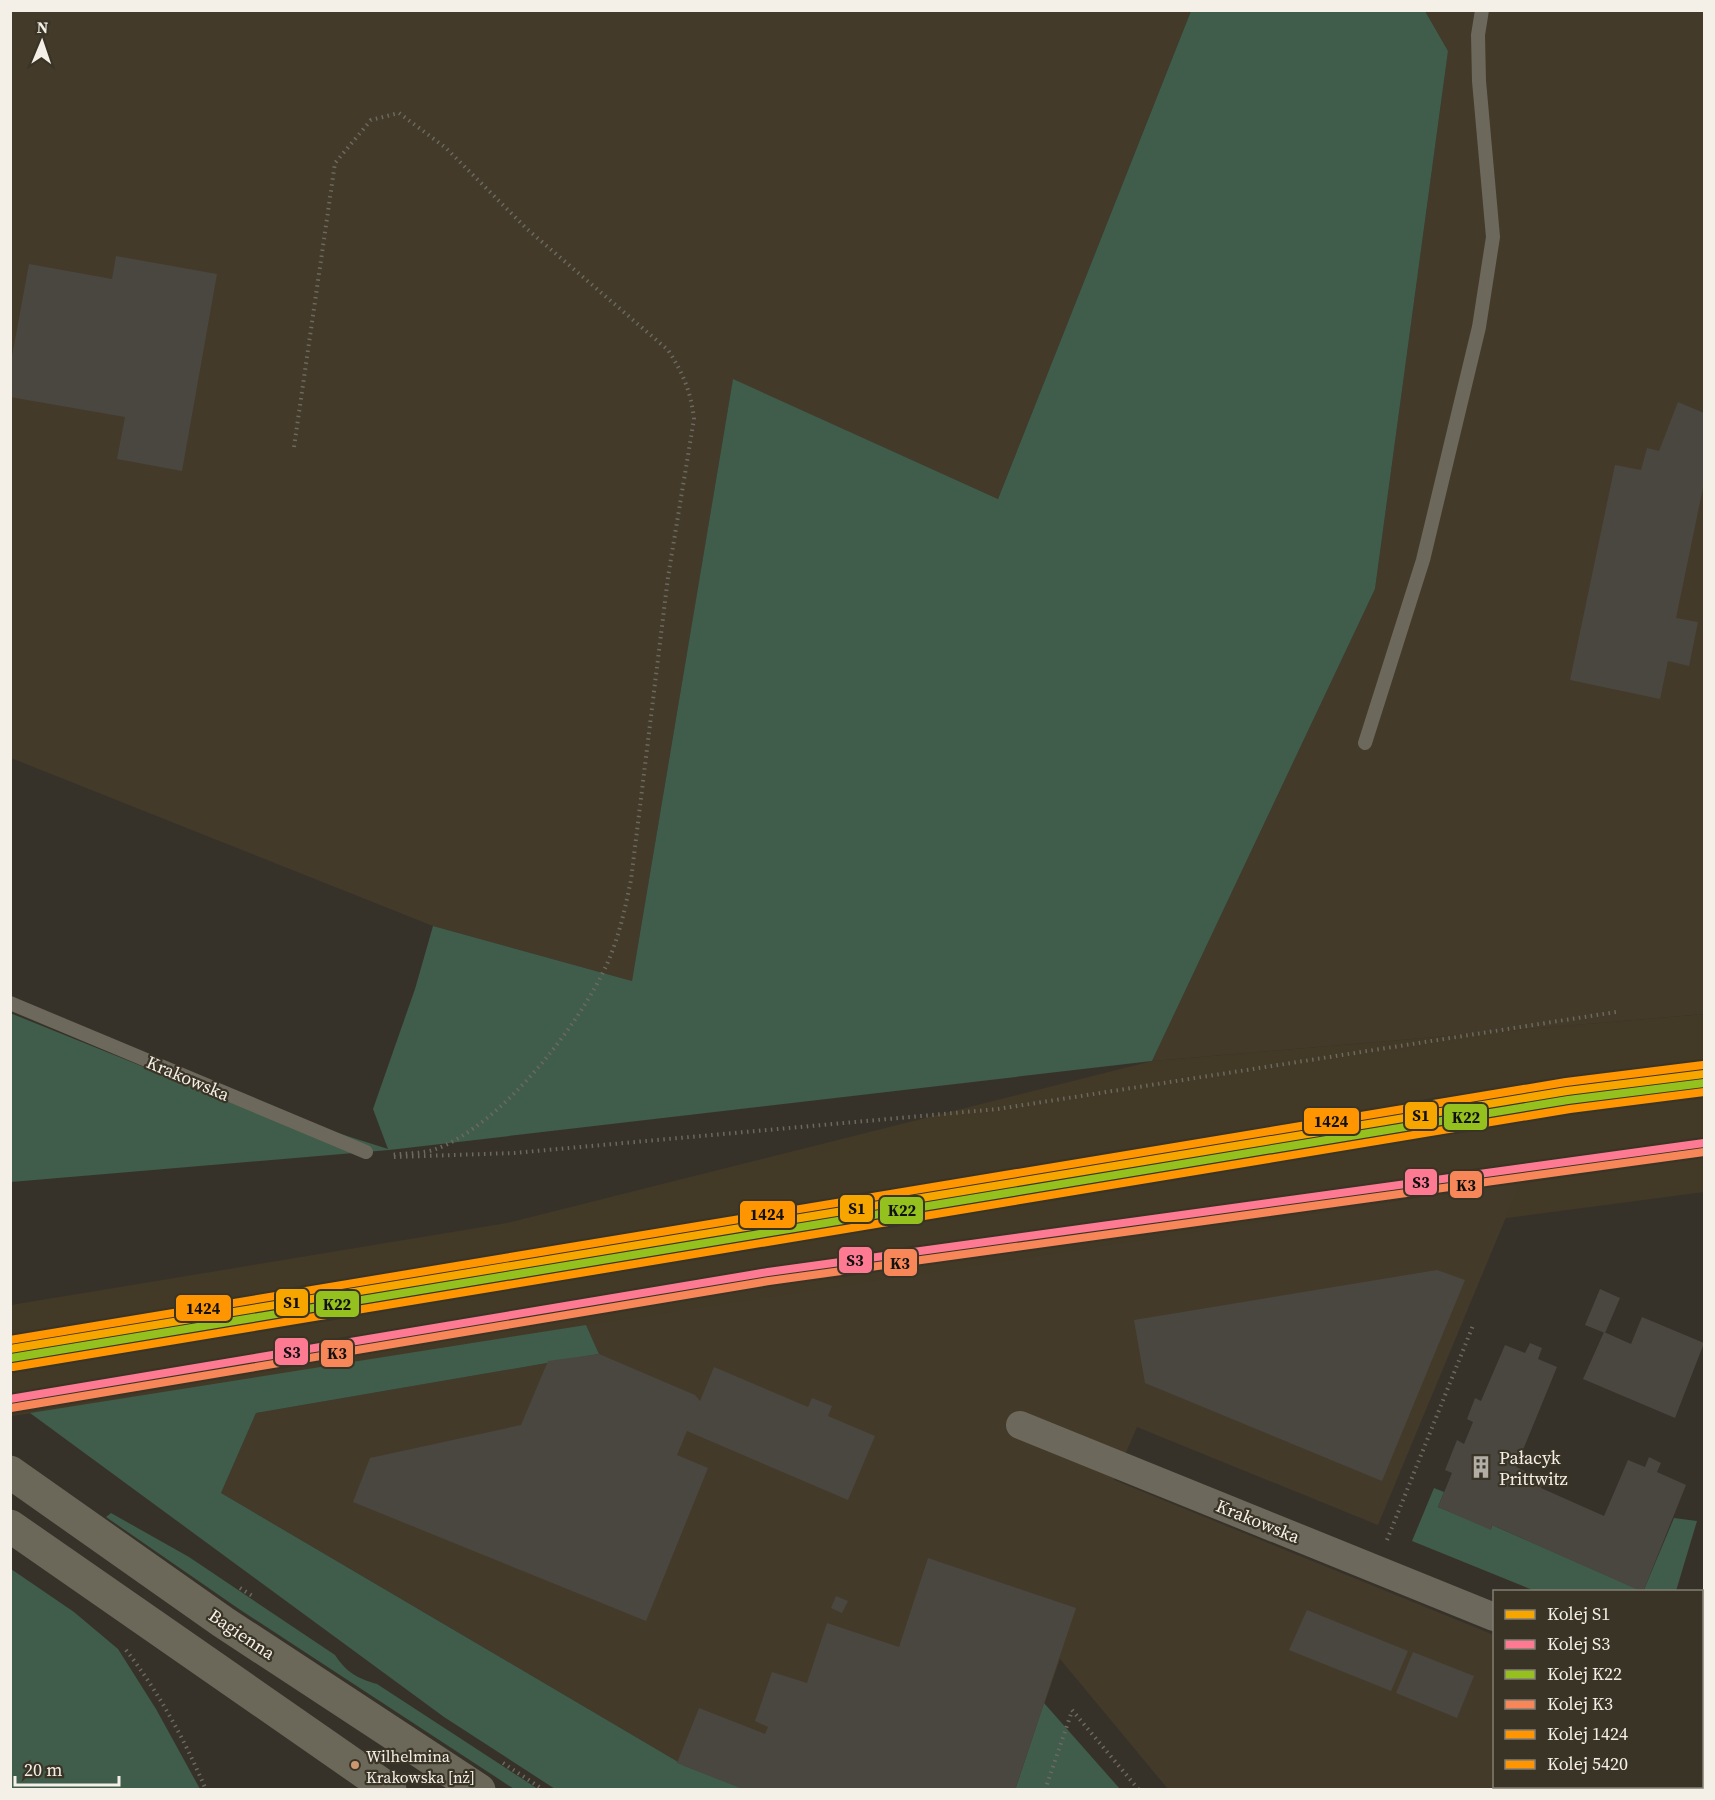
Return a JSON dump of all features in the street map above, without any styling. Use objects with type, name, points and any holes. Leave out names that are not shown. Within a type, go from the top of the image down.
[{"type":"main road","name":"Bagienna","points":[[22,1480],[223,1622],[479,1790]]},
{"type":"main road","points":[[10,1526],[390,1790]]},
{"type":"street","name":"Krakowska","points":[[1020,1425],[1493,1617]]},
{"type":"lane","points":[[1365,743],[1423,560],[1481,315],[1493,237],[1479,81],[1478,35],[1482,10]]},
{"type":"lane","name":"Krakowska","points":[[10,1003],[366,1152]]},
{"type":"path","points":[[294,447],[335,163],[371,120],[399,113],[446,148],[527,229],[668,351],[683,374],[692,397],[694,419],[668,577],[631,880],[621,928],[607,964],[586,1002],[527,1080],[463,1136],[435,1150],[391,1155],[366,1152]]},
{"type":"path","points":[[366,1152],[401,1158],[513,1153],[998,1109],[1616,1012]]},
{"type":"path","points":[[1376,1569],[1474,1323]]},
{"type":"path","points":[[146,1679],[193,1760],[206,1790]]},
{"type":"path","points":[[1045,1790],[1072,1710],[1139,1790]]},
{"type":"shaded area","points":[[10,11],[1191,11],[998,499],[733,380],[632,981],[433,926],[11,758]]},
{"type":"shaded area","points":[[1425,11],[1704,11],[1704,1014],[1152,1061],[1375,589],[1448,51]]},
{"type":"shaded area","points":[[1704,1014],[1704,1192],[11,1416],[11,1305],[507,1223],[1152,1061]]},
{"type":"shaded area","points":[[1509,1184],[1519,1186],[1378,1525],[1137,1427],[1114,1480],[1493,1635],[1493,1788],[1637,1788],[1636,1790],[1168,1789],[1060,1659],[1015,1789],[685,1766],[221,1493],[256,1413],[599,1354],[586,1325]]},
{"type":"green space","points":[[1191,11],[1425,11],[1448,51],[1375,589],[1152,1061],[389,1150],[11,1182],[10,1013],[191,1086],[388,1149],[373,1109],[415,989],[433,926],[632,981],[733,379],[998,499]]},
{"type":"green space","points":[[586,1325],[599,1354],[256,1413],[221,1493],[685,1766],[745,1789],[555,1789],[444,1717],[30,1413]]},
{"type":"green space","points":[[1434,1488],[1444,1492],[1438,1507],[1491,1529],[1492,1525],[1640,1590],[1533,1590],[1412,1541]]},
{"type":"green space","points":[[111,1513],[189,1557],[335,1655],[353,1674],[377,1684],[538,1789],[514,1789],[239,1609],[106,1517]]},
{"type":"green space","points":[[1674,1518],[1697,1521],[1676,1590],[1644,1590]]},
{"type":"green space","points":[[11,1569],[74,1612],[118,1649],[156,1709],[200,1789],[11,1789]]},
{"type":"green space","points":[[1044,1703],[1120,1789],[1015,1790]]},
{"type":"building","points":[[116,256],[217,274],[182,471],[117,459],[125,417],[10,397],[10,367],[29,264],[112,279]]},
{"type":"building","points":[[1678,402],[1704,413],[1704,483],[1676,618],[1698,622],[1689,666],[1668,661],[1660,699],[1570,680],[1615,465],[1641,470],[1647,448],[1659,451]]},
{"type":"building","points":[[1437,1270],[1465,1280],[1382,1481],[1145,1383],[1134,1320]]},
{"type":"building","points":[[1600,1289],[1620,1298],[1605,1333],[1585,1325]]},
{"type":"building","points":[[1642,1317],[1704,1343],[1675,1418],[1583,1379],[1604,1332],[1631,1344]]},
{"type":"building","name":"Pałacyk Prittwitz","points":[[1530,1343],[1542,1348],[1538,1359],[1557,1367],[1516,1467],[1544,1480],[1541,1488],[1604,1516],[1628,1460],[1645,1467],[1649,1457],[1661,1463],[1657,1472],[1686,1485],[1644,1590],[1638,1590],[1492,1525],[1491,1530],[1438,1507],[1452,1473],[1445,1470],[1457,1440],[1464,1444],[1473,1422],[1467,1419],[1475,1398],[1481,1401],[1505,1345],[1525,1353]]},
{"type":"building","points":[[599,1354],[695,1395],[700,1401],[714,1367],[808,1407],[812,1398],[832,1406],[828,1416],[875,1436],[848,1500],[687,1431],[677,1455],[708,1468],[646,1621],[353,1502],[370,1458],[521,1425],[548,1361]]},
{"type":"building","points":[[928,1558],[1076,1608],[1015,1790],[745,1790],[677,1763],[699,1708],[765,1734],[768,1727],[755,1721],[772,1672],[807,1683],[827,1623],[899,1647]]},
{"type":"building","points":[[836,1596],[848,1601],[842,1613],[831,1608]]},
{"type":"building","points":[[1307,1610],[1408,1651],[1391,1691],[1289,1650]]},
{"type":"building","points":[[1413,1652],[1474,1676],[1457,1718],[1396,1693]]},
{"type":"rail line","name":"1424","points":[[10,1340],[1566,1082],[1703,1065]]},
{"type":"rail line","name":"S1","points":[[10,1349],[1567,1091],[1704,1074]]},
{"type":"rail line","name":"K22","points":[[11,1358],[1568,1100],[1704,1083]]},
{"type":"rail line","name":"5420","points":[[13,1367],[1570,1109],[1704,1092]]},
{"type":"rail line","name":"S3","points":[[10,1399],[768,1272],[1704,1143]]},
{"type":"rail line","name":"K3","points":[[11,1408],[769,1281],[1704,1152]]},
{"type":"place","name":"Pałacyk Prittwitz","points":[[1481,1467]]},
{"type":"place","name":"Wilhelmina Krakowska [nż]","points":[[355,1765]]}]
